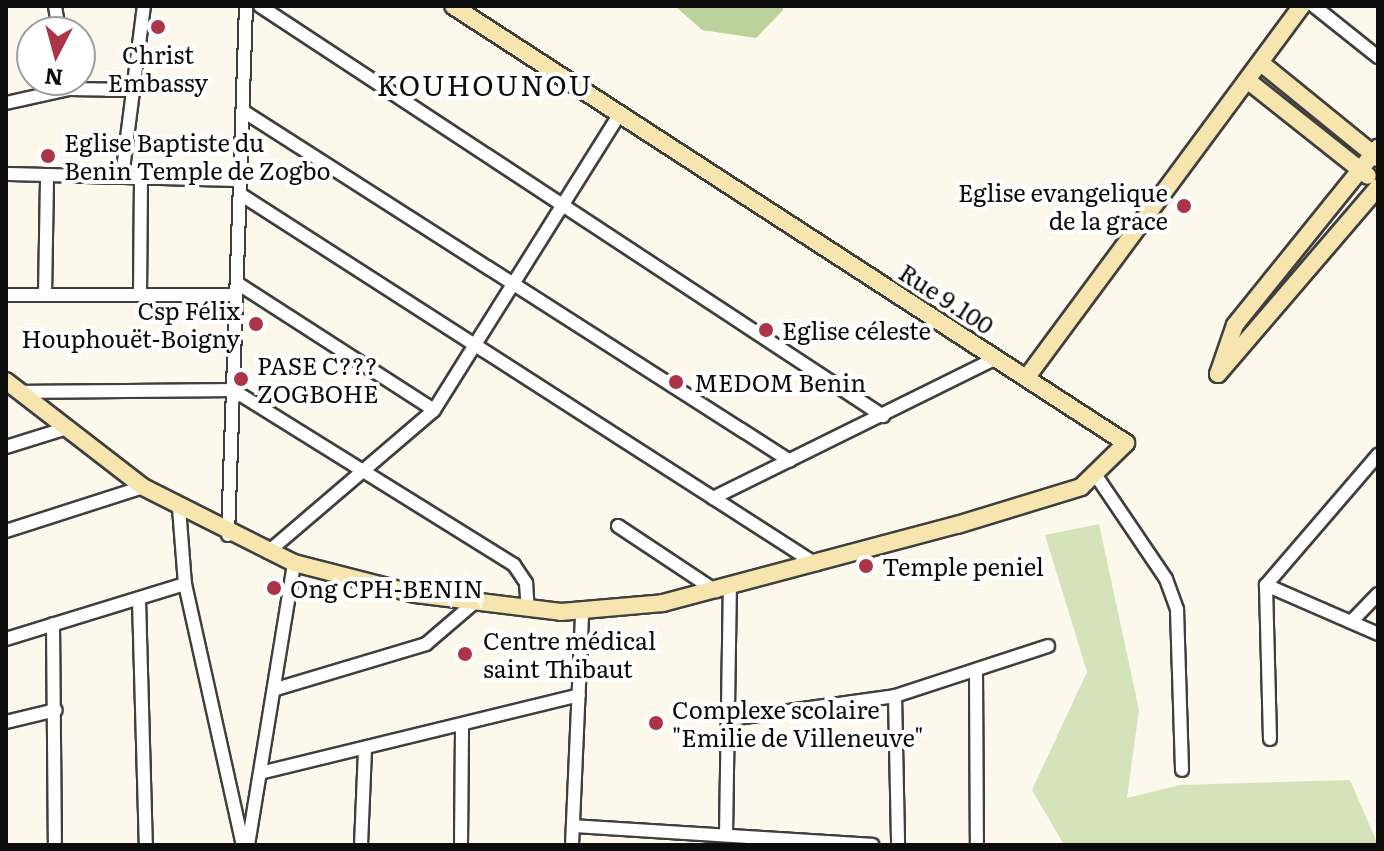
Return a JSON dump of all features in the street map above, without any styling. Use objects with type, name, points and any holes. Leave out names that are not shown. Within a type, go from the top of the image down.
[{"type":"street","points":[[122,177],[144,6]]},
{"type":"street","points":[[260,6],[559,206],[883,416]]},
{"type":"street","name":"Rue 9.100","points":[[453,6],[1126,443],[1097,477]]},
{"type":"street","points":[[1027,377],[1302,6]]},
{"type":"street","points":[[1314,6],[1378,57]]},
{"type":"street","points":[[228,535],[248,9]]},
{"type":"street","points":[[1247,80],[1360,171],[1378,185],[1303,278],[1218,374],[1235,325],[1360,171],[1376,153],[1261,63]]},
{"type":"street","points":[[96,87],[133,90]]},
{"type":"street","points":[[6,103],[30,96]]},
{"type":"street","points":[[243,111],[509,287],[790,461]]},
{"type":"street","points":[[268,552],[434,410],[620,113]]},
{"type":"street","points":[[6,174],[240,180]]},
{"type":"street","points":[[45,295],[47,176]]},
{"type":"street","points":[[140,294],[141,178]]},
{"type":"street","points":[[240,194],[816,564]]},
{"type":"street","points":[[1285,263],[1303,278]]},
{"type":"street","points":[[6,295],[140,294],[237,289],[434,410]]},
{"type":"street","points":[[713,498],[996,358]]},
{"type":"street","points":[[6,381],[61,430],[143,487],[228,535],[294,563],[475,602],[528,609],[582,612],[723,589],[816,564],[1097,477],[1166,579],[1177,610],[1182,770]]},
{"type":"street","points":[[19,392],[233,390],[514,565],[526,583],[528,609]]},
{"type":"street","points":[[6,447],[61,430]]},
{"type":"street","points":[[1270,739],[1266,585],[1378,455]]},
{"type":"street","points":[[6,531],[143,487]]},
{"type":"street","points":[[179,508],[185,584],[246,845]]},
{"type":"street","points":[[618,526],[723,589]]},
{"type":"street","points":[[246,845],[264,772],[294,563]]},
{"type":"street","points":[[6,639],[185,584]]},
{"type":"street","points":[[1266,585],[1378,634]]},
{"type":"street","points":[[723,589],[730,719],[726,835]]},
{"type":"street","points":[[1351,622],[1378,594]]},
{"type":"street","points":[[139,600],[146,845]]},
{"type":"street","points":[[276,689],[426,644],[475,602]]},
{"type":"street","points":[[572,845],[582,612]]},
{"type":"street","points":[[53,624],[55,845]]},
{"type":"street","points":[[730,719],[895,696],[1048,646]]},
{"type":"street","points":[[976,671],[977,845]]},
{"type":"street","points":[[264,772],[365,751],[579,695]]},
{"type":"street","points":[[895,696],[898,845]]},
{"type":"street","points":[[6,722],[56,710]]},
{"type":"street","points":[[461,845],[462,725]]},
{"type":"street","points":[[361,845],[365,751]]},
{"type":"street","points":[[573,826],[872,845]]},
{"type":"green space","points":[[675,6],[783,6],[783,10],[756,38],[702,30]]},
{"type":"green space","points":[[1099,524],[1139,710],[1127,798],[1180,785],[1350,780],[1378,845],[1064,845],[1032,790],[1087,672],[1045,535]]},
{"type":"place","name":"Christ Embassy","points":[[158,27]]},
{"type":"place","name":"Eglise Baptiste du Benin Temple de Zogbo","points":[[48,156]]},
{"type":"place","name":"Eglise evangelique de la grace","points":[[1184,206]]},
{"type":"place","name":"Csp Félix Houphouët-Boigny","points":[[256,324]]},
{"type":"place","name":"Eglise céleste","points":[[766,330]]},
{"type":"place","name":"PASE C??? ZOGBOHE","points":[[241,379]]},
{"type":"place","name":"MEDOM Benin","points":[[676,382]]},
{"type":"place","name":"Temple peniel","points":[[866,566]]},
{"type":"place","name":"Ong CPH-BENIN","points":[[274,588]]},
{"type":"place","name":"Centre médical saint Thibaut","points":[[465,654]]},
{"type":"place","name":"Complexe scolaire \"Emilie de Villeneuve\"","points":[[656,723]]},
{"type":"district","name":"KOUHOUNOU","points":[[485,84]]}]
